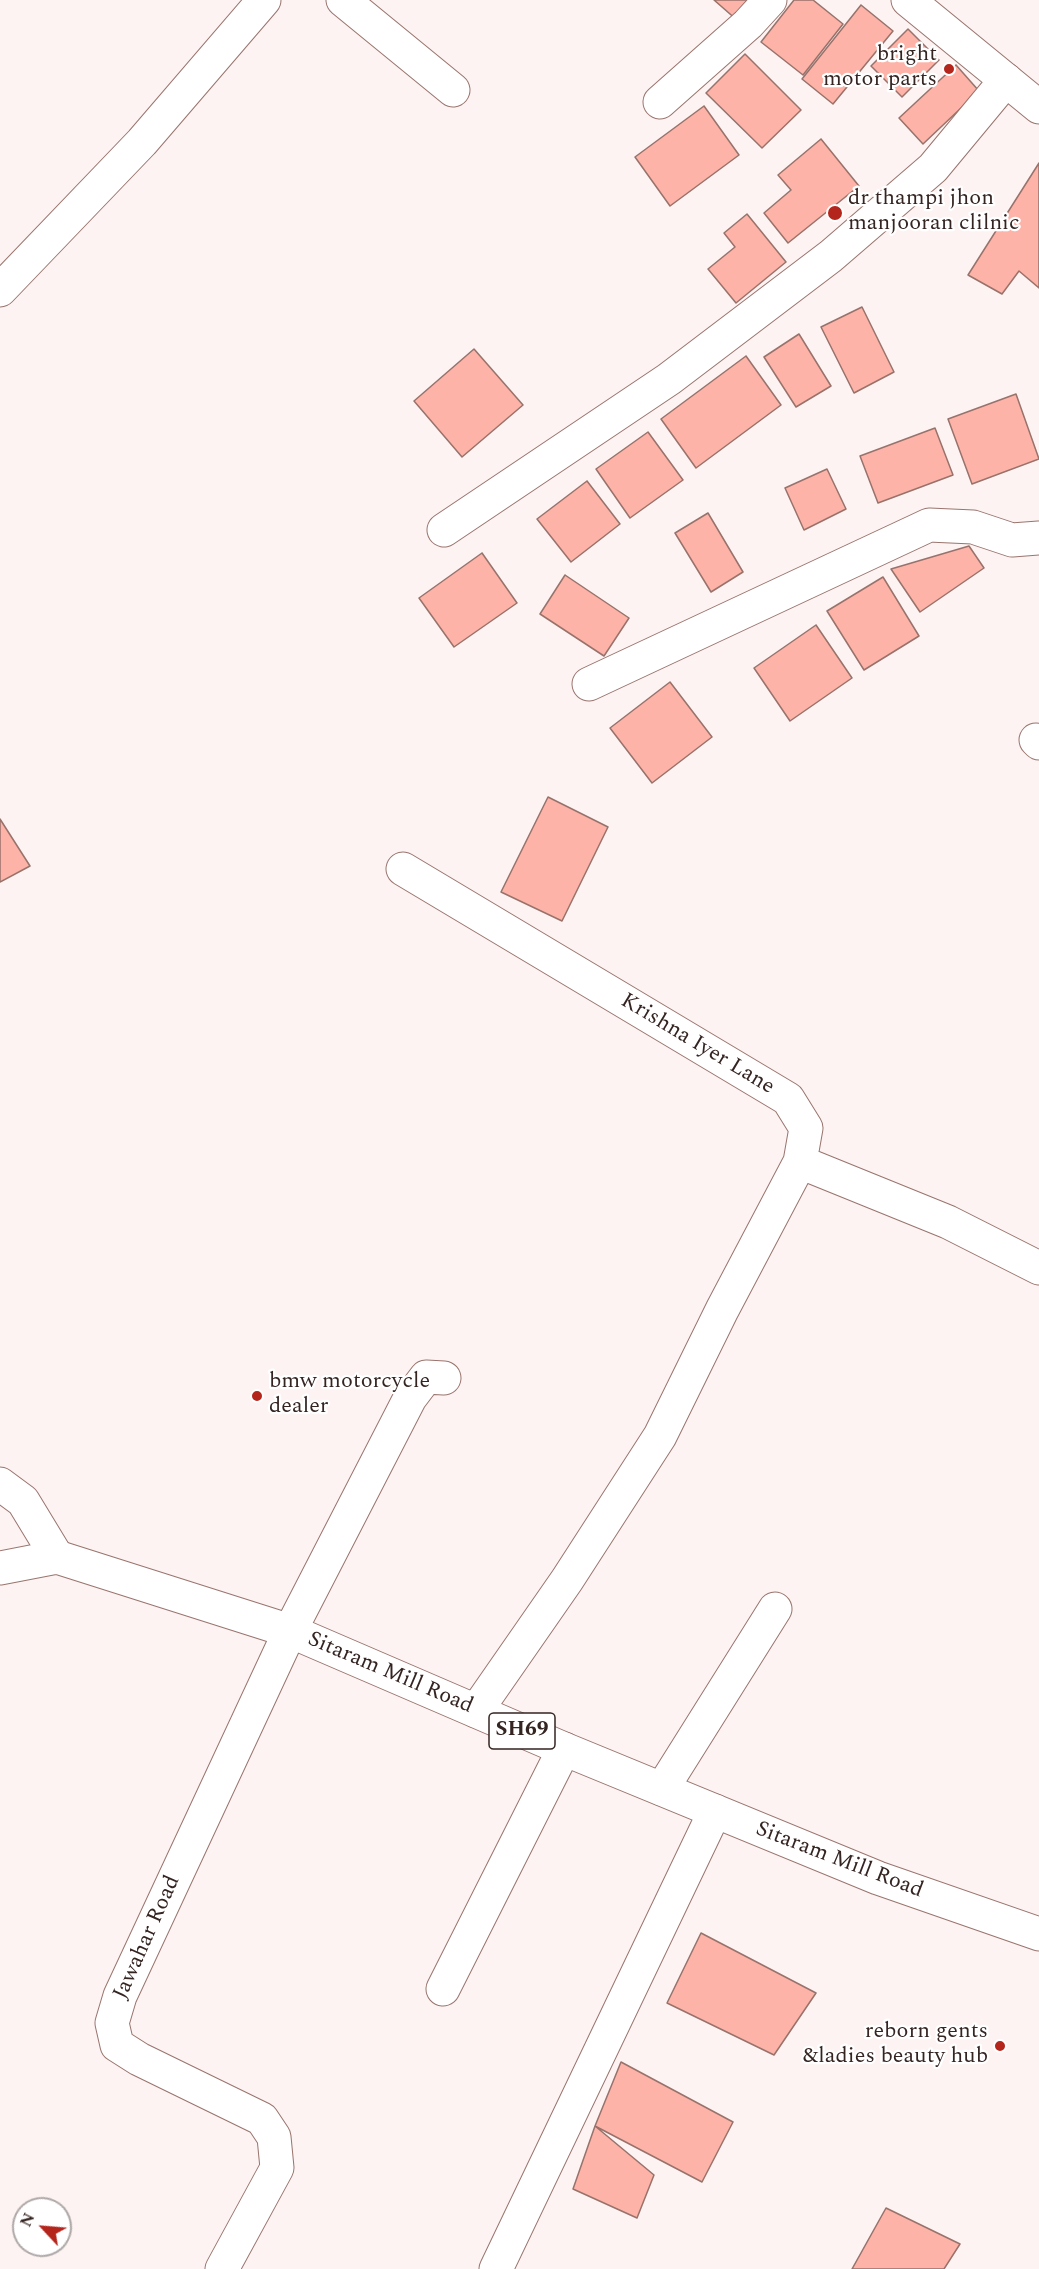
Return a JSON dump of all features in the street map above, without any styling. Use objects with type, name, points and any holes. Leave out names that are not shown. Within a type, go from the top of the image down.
[{"type":"street","points":[[0,290],[142,142],[264,0]]},
{"type":"street","points":[[343,0],[453,90]]},
{"type":"street","points":[[660,102],[748,24],[770,0]]},
{"type":"street","points":[[908,0],[1039,107]]},
{"type":"street","points":[[444,530],[669,379],[831,256],[933,168],[1006,80]]},
{"type":"street","points":[[589,684],[929,525],[973,528],[1012,540],[1039,537]]},
{"type":"street","name":"Krishna Iyer Lane","points":[[403,869],[788,1099],[806,1128],[801,1162],[722,1310],[660,1436],[567,1580],[476,1711]]},
{"type":"street","points":[[801,1162],[948,1222],[1039,1268]]},
{"type":"street","points":[[290,1631],[410,1398],[426,1377],[444,1378]]},
{"type":"street","points":[[0,1484],[23,1501],[57,1557]]},
{"type":"street","name":"Sitaram Mill Road","points":[[0,1568],[57,1557],[290,1631],[564,1749],[878,1878],[1039,1934]]},
{"type":"street","points":[[662,1789],[775,1609]]},
{"type":"street","name":"Jawahar Road","points":[[222,2269],[277,2169],[274,2137],[262,2119],[139,2059],[117,2045],[112,2023],[120,1995],[290,1631]]},
{"type":"street","points":[[443,1989],[564,1749]]},
{"type":"street","points":[[496,2269],[714,1811]]},
{"type":"building","points":[[714,0],[756,0],[738,21]]},
{"type":"building","points":[[794,0],[813,0],[843,24],[803,75],[761,42]]},
{"type":"building","points":[[861,5],[893,31],[833,104],[802,79]]},
{"type":"building","points":[[908,29],[939,60],[902,97],[871,66]]},
{"type":"building","points":[[745,54],[801,110],[762,148],[706,93]]},
{"type":"building","points":[[956,65],[979,91],[923,144],[899,118]]},
{"type":"building","points":[[704,106],[739,155],[670,206],[635,157]]},
{"type":"building","points":[[821,139],[859,186],[788,243],[764,213],[791,190],[778,175]]},
{"type":"building","points":[[1039,163],[1039,288],[1019,271],[1002,294],[968,275]]},
{"type":"building","points":[[747,214],[786,262],[736,303],[708,269],[735,247],[724,233]]},
{"type":"building","points":[[862,307],[894,372],[854,393],[821,327]]},
{"type":"building","points":[[799,334],[831,386],[796,407],[764,357]]},
{"type":"building","points":[[474,349],[523,405],[462,457],[414,401]]},
{"type":"building","points":[[746,356],[781,405],[696,468],[661,419]]},
{"type":"building","points":[[1016,394],[1039,459],[972,484],[948,419]]},
{"type":"building","points":[[935,428],[953,475],[878,503],[860,456]]},
{"type":"building","points":[[648,432],[683,480],[630,518],[596,469]]},
{"type":"building","points":[[827,469],[846,509],[804,530],[785,488]]},
{"type":"building","points":[[587,481],[620,524],[571,562],[537,519]]},
{"type":"building","points":[[708,513],[743,572],[711,592],[675,533]]},
{"type":"building","points":[[969,546],[984,568],[920,612],[891,569]]},
{"type":"building","points":[[482,553],[517,603],[454,647],[419,598]]},
{"type":"building","points":[[565,575],[629,618],[604,656],[540,614]]},
{"type":"building","points":[[883,577],[919,636],[864,670],[827,611]]},
{"type":"building","points":[[816,625],[852,678],[790,721],[754,668]]},
{"type":"building","points":[[670,682],[712,737],[652,783],[610,728]]},
{"type":"building","points":[[548,797],[608,827],[562,921],[501,892]]},
{"type":"building","points":[[0,819],[30,866],[0,882]]},
{"type":"building","points":[[701,1933],[816,1993],[774,2055],[667,2003]]},
{"type":"building","points":[[621,2062],[733,2122],[702,2182],[595,2126]]},
{"type":"building","points":[[595,2126],[654,2175],[637,2218],[573,2189]]},
{"type":"building","points":[[886,2208],[960,2244],[944,2269],[852,2269]]},
{"type":"place","name":"bright motor parts","points":[[949,69]]},
{"type":"place","name":"dr thampi jhon manjooran clilnic","points":[[835,213]]},
{"type":"place","name":"bmw motorcycle dealer","points":[[257,1396]]},
{"type":"place","name":"reborn gents &ladies beauty hub","points":[[1000,2046]]}]
